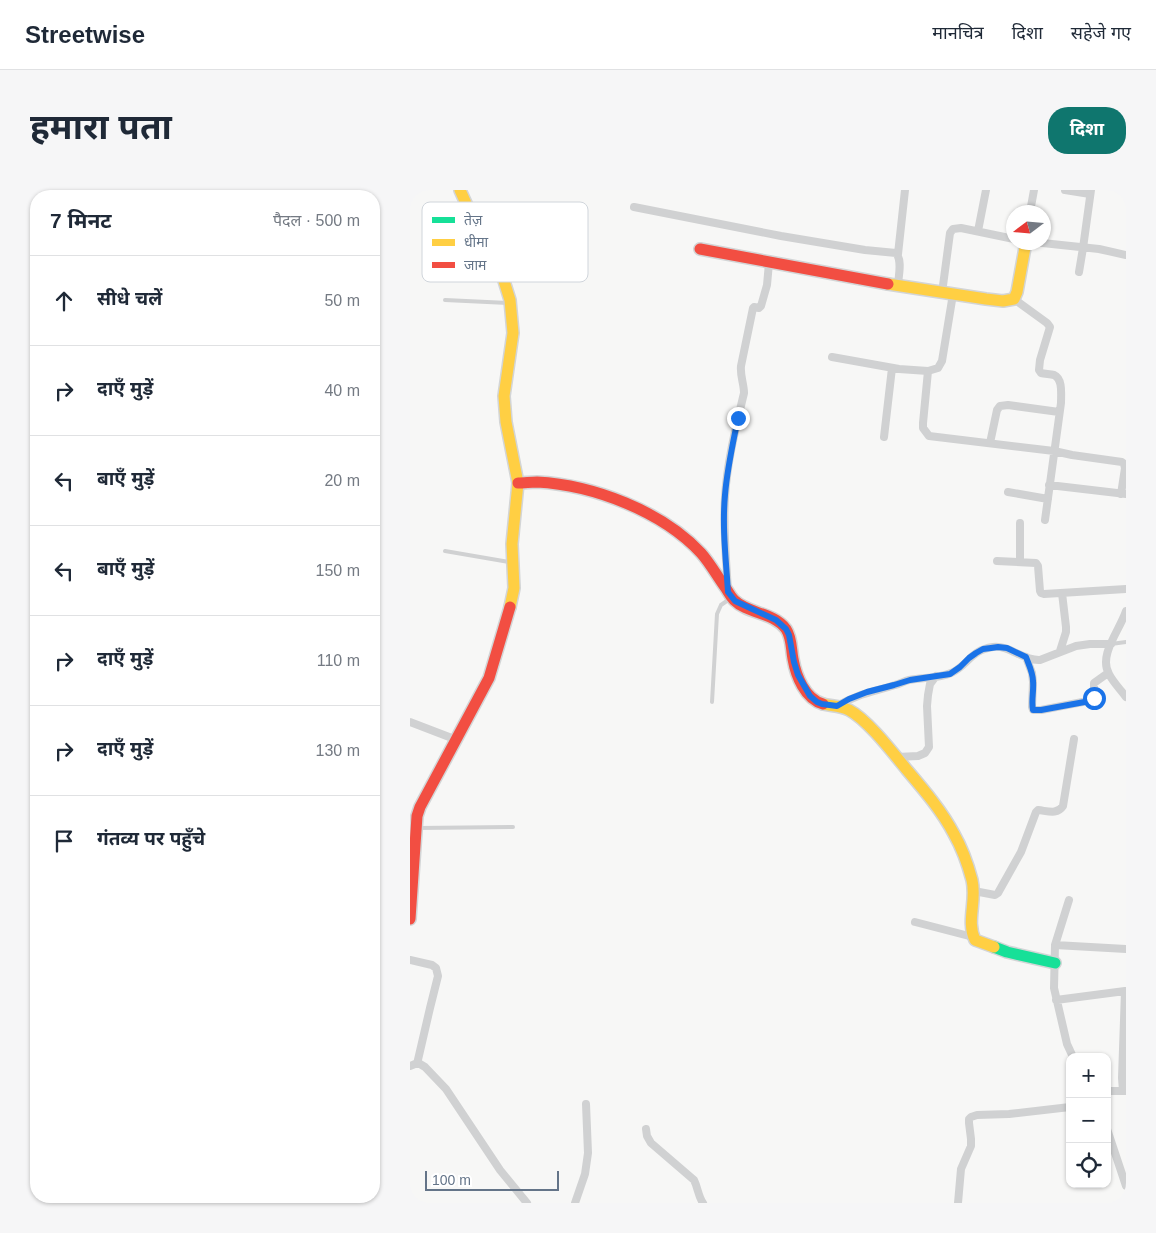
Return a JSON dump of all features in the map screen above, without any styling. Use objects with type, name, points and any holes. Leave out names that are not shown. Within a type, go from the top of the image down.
[{"type":"street","points":[[460,190],[465,202]]},
{"type":"street","points":[[898,286],[900,261],[898,254],[905,190]]},
{"type":"street","points":[[978,232],[986,190]]},
{"type":"street","points":[[1031,205],[1034,190]]},
{"type":"street","points":[[1065,190],[1090,192],[1079,272]]},
{"type":"street","points":[[634,207],[782,236],[898,254]]},
{"type":"street","points":[[832,357],[892,368],[928,371],[938,368],[941,365],[951,230],[958,228],[1006,237]]},
{"type":"street","points":[[1051,244],[1105,250],[1126,255]]},
{"type":"street","points":[[700,249],[947,294],[1010,301],[1014,299]]},
{"type":"street","points":[[1014,299],[1024,250]]},
{"type":"street","points":[[730,595],[724,512],[726,481],[744,394],[741,366],[753,308],[761,306],[766,289],[769,263]]},
{"type":"street","points":[[410,918],[417,816],[420,807],[490,678],[514,588],[512,544],[518,484],[506,422],[504,396],[513,332],[511,304],[504,282]]},
{"type":"street","points":[[1014,299],[1050,327],[1040,360],[1039,370],[1041,373],[1055,376],[1058,379],[1061,392],[1045,520]]},
{"type":"street","points":[[884,437],[892,368]]},
{"type":"street","points":[[928,371],[923,428],[929,436],[1054,451],[1068,455],[1122,462],[1126,468],[1123,494],[1049,485]]},
{"type":"street","points":[[990,443],[997,410],[1000,406],[1008,405],[1059,412]]},
{"type":"street","points":[[518,484],[534,482],[554,483],[576,487],[611,497],[653,517],[673,529],[694,546],[706,559],[735,601],[776,620],[786,629],[796,668],[810,696],[817,702],[837,706],[854,714],[897,757],[945,818],[963,855],[973,886],[971,927],[973,937]]},
{"type":"street","points":[[1008,492],[1048,499]]},
{"type":"street","points":[[1020,522],[1020,562]]},
{"type":"street","points":[[997,561],[1033,562],[1037,564],[1039,588],[1041,593],[1044,594],[1126,589]]},
{"type":"street","points":[[1060,651],[1066,632],[1062,593]]},
{"type":"street","points":[[1125,696],[1108,673],[1106,656],[1126,611]]},
{"type":"street","points":[[837,706],[867,692],[910,680],[954,672],[983,649],[1007,648],[1026,657],[1040,660],[1083,644],[1111,644]]},
{"type":"street","points":[[1026,657],[1032,673],[1033,710],[1093,700],[1094,683],[1108,673]]},
{"type":"street","points":[[897,757],[925,754],[929,747],[928,695],[930,684],[936,676]]},
{"type":"street","points":[[410,722],[457,740]]},
{"type":"street","points":[[973,886],[995,895],[998,893],[1021,852],[1036,812],[1038,810],[1056,812],[1061,809],[1074,739]]},
{"type":"street","points":[[1069,900],[1055,945],[1054,988],[1067,1044],[1071,1053]]},
{"type":"street","points":[[915,922],[973,937],[978,942],[1002,951],[1055,963]]},
{"type":"street","points":[[1055,945],[1126,949]]},
{"type":"street","points":[[410,960],[432,965],[436,968],[438,976],[414,1065],[426,1066],[446,1089],[500,1170],[527,1203]]},
{"type":"street","points":[[1056,1000],[1126,990],[1122,1078],[1124,1091],[1111,1092]]},
{"type":"street","points":[[575,1203],[586,1174],[588,1153],[586,1104]]},
{"type":"street","points":[[958,1203],[961,1169],[971,1146],[969,1119],[971,1117],[1066,1107]]},
{"type":"street","points":[[646,1129],[651,1143],[694,1180],[699,1197],[703,1203]]},
{"type":"street","points":[[1111,1141],[1126,1186]]},
{"type":"lane","points":[[445,300],[511,304]]},
{"type":"lane","points":[[445,551],[512,562]]},
{"type":"lane","points":[[712,702],[717,614],[721,605],[730,595]]},
{"type":"lane","points":[[1111,644],[1126,642]]},
{"type":"lane","points":[[416,828],[514,827]]},
{"type":"traffic: fast","points":[[994,947],[1007,952],[1055,963]]},
{"type":"traffic: slow","points":[[460,190],[465,202]]},
{"type":"traffic: slow","points":[[888,284],[986,299],[1003,301],[1014,299],[1025,250]]},
{"type":"traffic: slow","points":[[504,282],[510,300],[513,333],[504,396],[506,422],[518,483],[512,544],[514,588],[510,607]]},
{"type":"traffic: slow","points":[[823,704],[849,710],[864,721],[888,746],[938,809],[957,839],[972,880],[972,933],[975,940],[994,947]]},
{"type":"traffic: jam","points":[[700,249],[888,284]]},
{"type":"traffic: jam","points":[[518,483],[559,484],[603,495],[647,513],[685,538],[701,553],[734,600],[746,608],[774,619],[786,629],[790,640],[794,666],[802,686],[811,697],[823,704]]},
{"type":"traffic: jam","points":[[410,919],[417,816],[420,807],[489,678],[510,607]]},
{"type":"route","points":[[738,418],[726,481],[724,512],[728,592],[735,601],[776,620],[786,629],[796,668],[804,687],[813,700],[822,704],[837,706],[867,692],[910,680],[950,674],[983,649],[998,647],[1007,648],[1026,657],[1032,673],[1033,710],[1090,701],[1094,698]]}]
